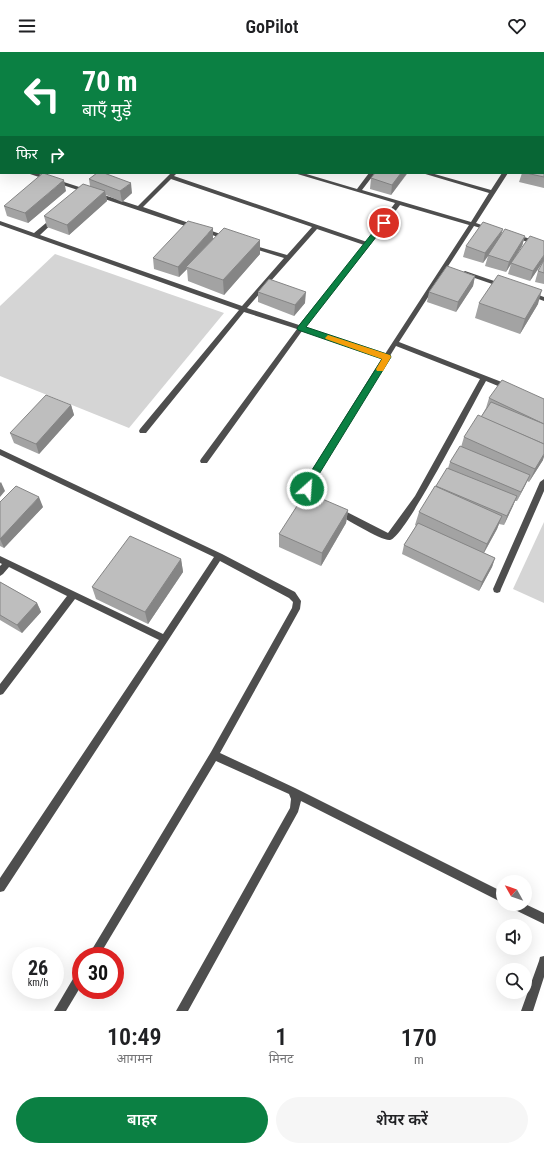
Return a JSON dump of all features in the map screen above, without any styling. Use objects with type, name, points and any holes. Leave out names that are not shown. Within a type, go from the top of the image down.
[{"type":"street","points":[[302,174],[493,230]]},
{"type":"street","points":[[359,190],[371,174]]},
{"type":"street","points":[[484,378],[418,498],[389,537],[378,533],[328,506],[312,496],[307,489],[308,483],[395,343],[448,268],[472,224],[504,174]]},
{"type":"street","points":[[43,175],[88,188],[138,209],[236,241]]},
{"type":"street","points":[[138,209],[172,175],[315,227],[368,244]]},
{"type":"street","points":[[439,175],[492,192]]},
{"type":"street","points":[[80,195],[88,188]]},
{"type":"street","points":[[204,461],[301,328],[368,244],[399,202]]},
{"type":"street","points":[[36,235],[58,215]]},
{"type":"street","points":[[0,223],[243,309],[387,357]]},
{"type":"street","points":[[143,431],[243,309],[315,227]]},
{"type":"street","points":[[508,234],[544,245]]},
{"type":"street","points":[[244,244],[289,258]]},
{"type":"street","points":[[459,271],[509,287]]},
{"type":"street","points":[[523,292],[544,299]]},
{"type":"street","points":[[395,343],[517,391]]},
{"type":"street","points":[[0,452],[219,556],[292,595],[297,600],[296,609],[214,755],[98,947]]},
{"type":"street","points":[[497,589],[544,482]]},
{"type":"street","points":[[0,887],[219,556]]},
{"type":"street","points":[[0,572],[4,561],[165,639]]},
{"type":"street","points":[[0,691],[73,594]]},
{"type":"street","points":[[214,755],[292,792],[496,894]]},
{"type":"street","points":[[182,1011],[295,809],[296,798],[292,792]]},
{"type":"street","points":[[529,911],[544,919]]},
{"type":"street","points":[[527,1011],[544,961]]},
{"type":"street","points":[[60,1011],[72,991]]},
{"type":"shaded area","points":[[55,254],[224,313],[129,428],[0,376],[0,306]]},
{"type":"shaded area","points":[[544,522],[544,603],[513,589]]},
{"type":"building","points":[[42,174],[64,180],[25,213],[4,206]]},
{"type":"building","points":[[96,174],[107,174],[131,183],[120,191],[89,179]]},
{"type":"building","points":[[374,174],[400,174],[392,185],[371,178]]},
{"type":"building","points":[[530,174],[544,174],[544,177]]},
{"type":"building","points":[[83,184],[105,191],[67,225],[44,216]]},
{"type":"building","points":[[188,221],[213,228],[178,267],[153,258]]},
{"type":"building","points":[[483,222],[503,229],[485,253],[466,246]]},
{"type":"building","points":[[224,228],[260,240],[223,280],[186,267]]},
{"type":"building","points":[[505,229],[525,236],[509,262],[488,255]]},
{"type":"building","points":[[530,236],[544,241],[544,255],[533,271],[511,263]]},
{"type":"building","points":[[544,260],[544,273],[538,271]]},
{"type":"building","points":[[447,266],[475,276],[458,302],[429,292]]},
{"type":"building","points":[[498,275],[542,290],[525,319],[479,303]]},
{"type":"building","points":[[269,279],[306,292],[295,305],[258,292]]},
{"type":"building","points":[[502,380],[544,399],[544,424],[489,398]]},
{"type":"building","points":[[46,395],[71,405],[36,444],[10,433]]},
{"type":"building","points":[[491,402],[544,424],[544,444],[481,417]]},
{"type":"building","points":[[478,415],[544,444],[544,454],[535,469],[464,437]]},
{"type":"building","points":[[460,446],[530,475],[521,492],[450,462]]},
{"type":"building","points":[[447,468],[517,496],[507,516],[436,486]]},
{"type":"building","points":[[16,486],[39,497],[0,539],[0,502]]},
{"type":"building","points":[[435,486],[502,516],[487,544],[419,512]]},
{"type":"building","points":[[306,492],[348,510],[322,553],[279,534]]},
{"type":"building","points":[[418,523],[495,558],[482,582],[404,545]]},
{"type":"building","points":[[130,536],[181,559],[145,612],[92,587]]},
{"type":"building","points":[[0,582],[37,603],[17,625],[0,615]]},
{"type":"slow traffic","points":[[328,338],[387,357],[380,369]]},
{"type":"route","points":[[307,489],[308,483],[387,357],[301,328],[384,223]]}]
